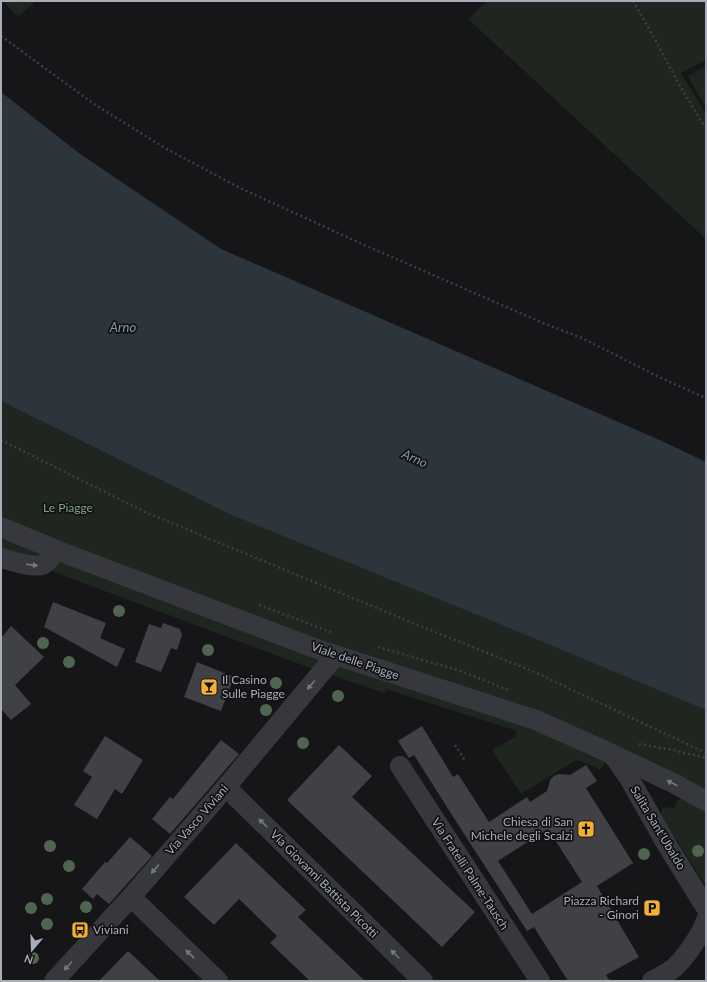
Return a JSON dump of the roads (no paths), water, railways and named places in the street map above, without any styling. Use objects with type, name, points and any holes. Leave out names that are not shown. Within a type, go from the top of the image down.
[{"type":"street","name":"Viale delle Piagge","points":[[1,527],[56,550],[336,655],[536,720],[675,784],[706,801]]},
{"type":"street","points":[[1,558],[36,566],[44,564],[56,550]]},
{"type":"street","name":"Via Vasco Viviani","points":[[54,981],[131,896],[226,787],[336,655]]},
{"type":"street","name":"Salita Sant'Ubaldo","points":[[612,754],[629,778],[705,910]]},
{"type":"street","name":"Via Fratelli Palme-Tausch","points":[[400,766],[536,975]]},
{"type":"street","name":"Via Giovanni Battista Picotti","points":[[226,787],[423,981]]},
{"type":"street","points":[[131,896],[218,981]]},
{"type":"street","points":[[652,981],[676,975],[682,959],[703,928],[705,910]]},
{"type":"water","name":"Arno","points":[[1,92],[80,154],[221,249],[662,441],[706,462],[706,710],[229,514],[1,401]]},
{"type":"place","name":"Il Casino Sulle Piagge","points":[[209,687]]},
{"type":"place","name":"Chiesa di San Michele degli Scalzi","points":[[586,829]]},
{"type":"place","name":"Piazza Richard - Ginori","points":[[652,908]]},
{"type":"place","name":"Viviani","points":[[80,930]]},
{"type":"park label","name":"Le Piagge","points":[[68,508]]}]
